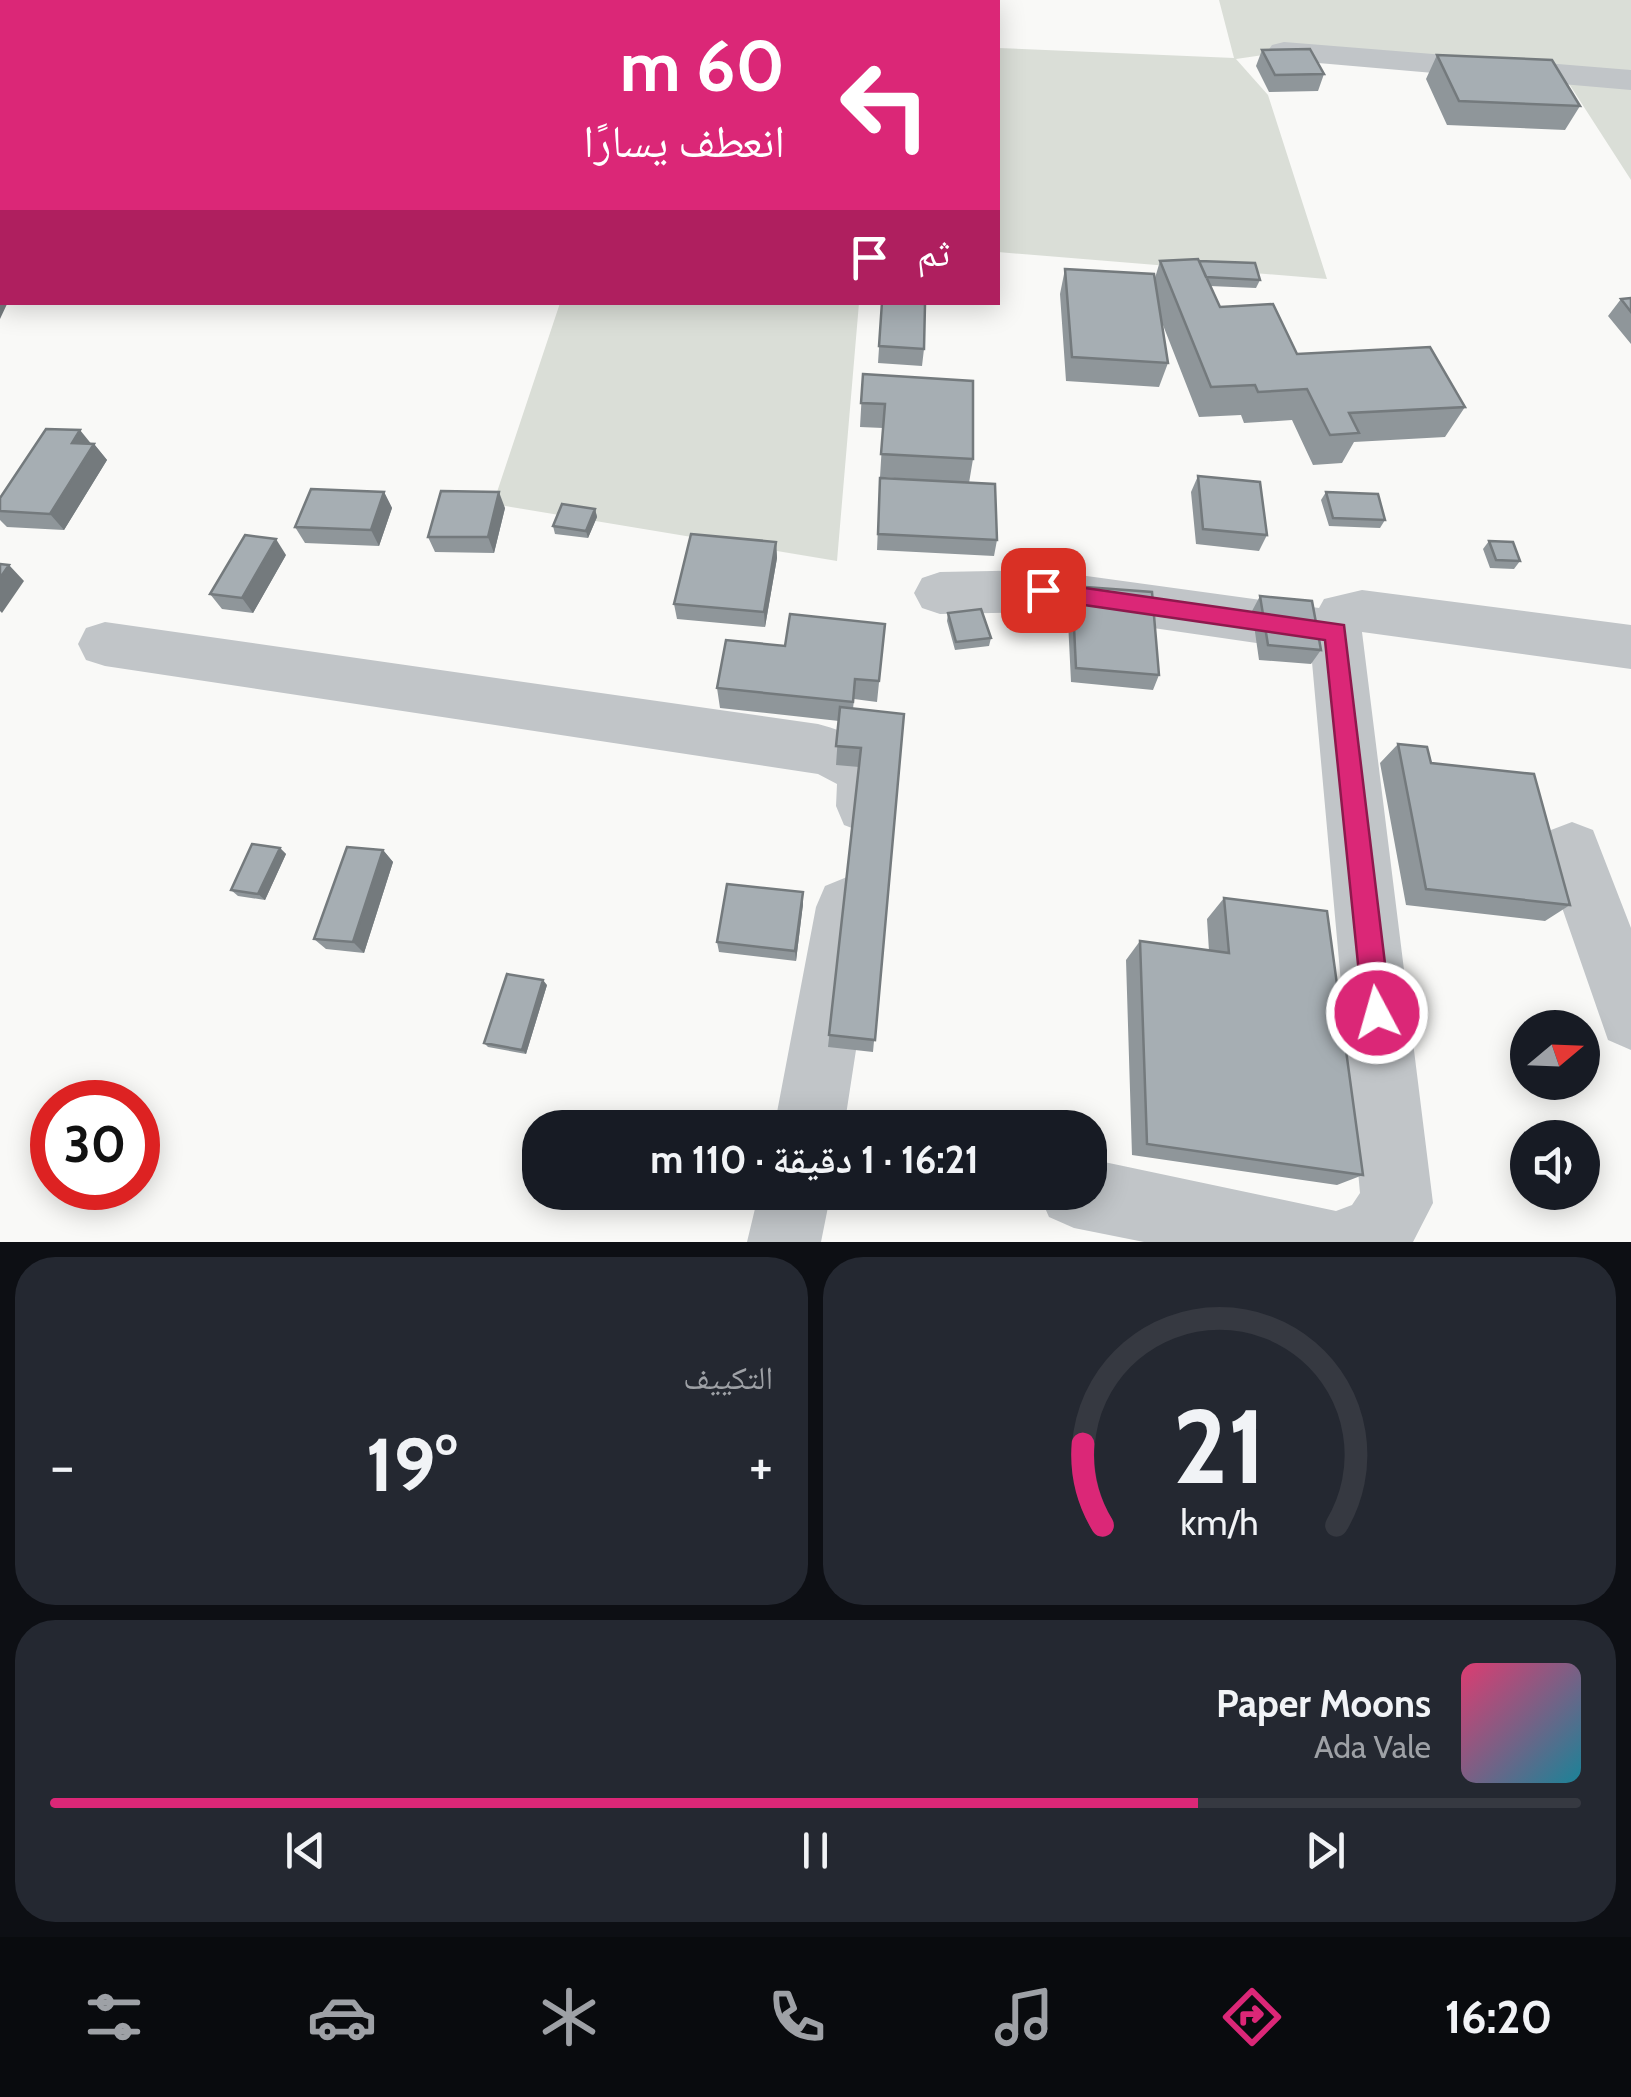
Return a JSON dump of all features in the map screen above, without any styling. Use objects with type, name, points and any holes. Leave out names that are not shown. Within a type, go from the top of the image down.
[{"type":"street","points":[[1284,52],[1631,80]]},
{"type":"street","points":[[940,593],[1043,590],[1336,632]]},
{"type":"street","points":[[1349,1242],[1374,1236],[1397,1204],[1336,632],[1342,614],[1362,610],[1631,647]]},
{"type":"street","points":[[105,644],[818,748],[849,758],[867,775],[866,802],[812,1110]]},
{"type":"street","points":[[1572,850],[1631,1017]]},
{"type":"street","points":[[784,1242],[791,1210]]},
{"type":"street","points":[[1094,1211],[1324,1242]]},
{"type":"shaded area","points":[[1219,0],[1631,0],[1631,180],[1564,76],[1284,52],[1236,59],[1268,95],[1327,279],[1000,252],[1000,48],[1234,58]]},
{"type":"shaded area","points":[[559,305],[859,305],[837,561],[493,504]]},
{"type":"building","points":[[1310,49],[1324,74],[1275,75],[1262,50]]},
{"type":"building","points":[[1437,55],[1552,60],[1580,106],[1459,101]]},
{"type":"building","points":[[1198,259],[1220,307],[1273,304],[1297,354],[1430,347],[1465,407],[1349,413],[1359,433],[1330,435],[1307,389],[1258,392],[1255,385],[1211,387],[1160,261]]},
{"type":"building","points":[[1199,261],[1255,263],[1260,280],[1206,277]]},
{"type":"building","points":[[1065,269],[1154,274],[1168,363],[1072,357]]},
{"type":"building","points":[[1631,298],[1631,312],[1621,299]]},
{"type":"building","points":[[882,305],[925,305],[924,349],[879,346]]},
{"type":"building","points":[[863,374],[973,381],[973,459],[881,454],[885,404],[861,403]]},
{"type":"building","points":[[46,429],[80,430],[72,443],[94,444],[50,514],[0,511],[0,498]]},
{"type":"building","points":[[1198,476],[1260,482],[1267,535],[1203,529]]},
{"type":"building","points":[[880,478],[995,484],[997,540],[878,534]]},
{"type":"building","points":[[311,489],[384,492],[371,530],[295,527]]},
{"type":"building","points":[[441,491],[499,492],[488,537],[428,537]]},
{"type":"building","points":[[1326,492],[1378,494],[1385,520],[1333,518]]},
{"type":"building","points":[[562,504],[595,509],[586,531],[553,526]]},
{"type":"building","points":[[691,534],[776,542],[764,612],[674,604]]},
{"type":"building","points":[[245,535],[276,539],[242,598],[210,594]]},
{"type":"building","points":[[1489,541],[1513,542],[1520,561],[1496,560]]},
{"type":"building","points":[[0,564],[9,565],[0,578]]},
{"type":"building","points":[[1072,586],[1152,592],[1159,675],[1076,668]]},
{"type":"building","points":[[1260,596],[1312,601],[1321,650],[1268,645]]},
{"type":"building","points":[[981,609],[991,638],[956,642],[948,613]]},
{"type":"building","points":[[790,614],[885,624],[879,681],[855,679],[853,702],[717,688],[726,640],[785,646]]},
{"type":"building","points":[[840,707],[904,714],[875,1040],[829,1035],[861,748],[836,746]]},
{"type":"building","points":[[1398,744],[1427,747],[1431,763],[1534,774],[1570,905],[1426,889]]},
{"type":"building","points":[[252,844],[280,848],[258,894],[231,890]]},
{"type":"building","points":[[347,847],[383,850],[353,942],[314,939]]},
{"type":"building","points":[[727,884],[803,892],[795,951],[717,942]]},
{"type":"building","points":[[1224,898],[1327,911],[1363,1175],[1147,1144],[1140,941],[1229,953]]},
{"type":"building","points":[[507,974],[543,980],[522,1050],[484,1043]]},
{"type":"route","points":[[1043,590],[1336,632],[1377,1013]]}]
